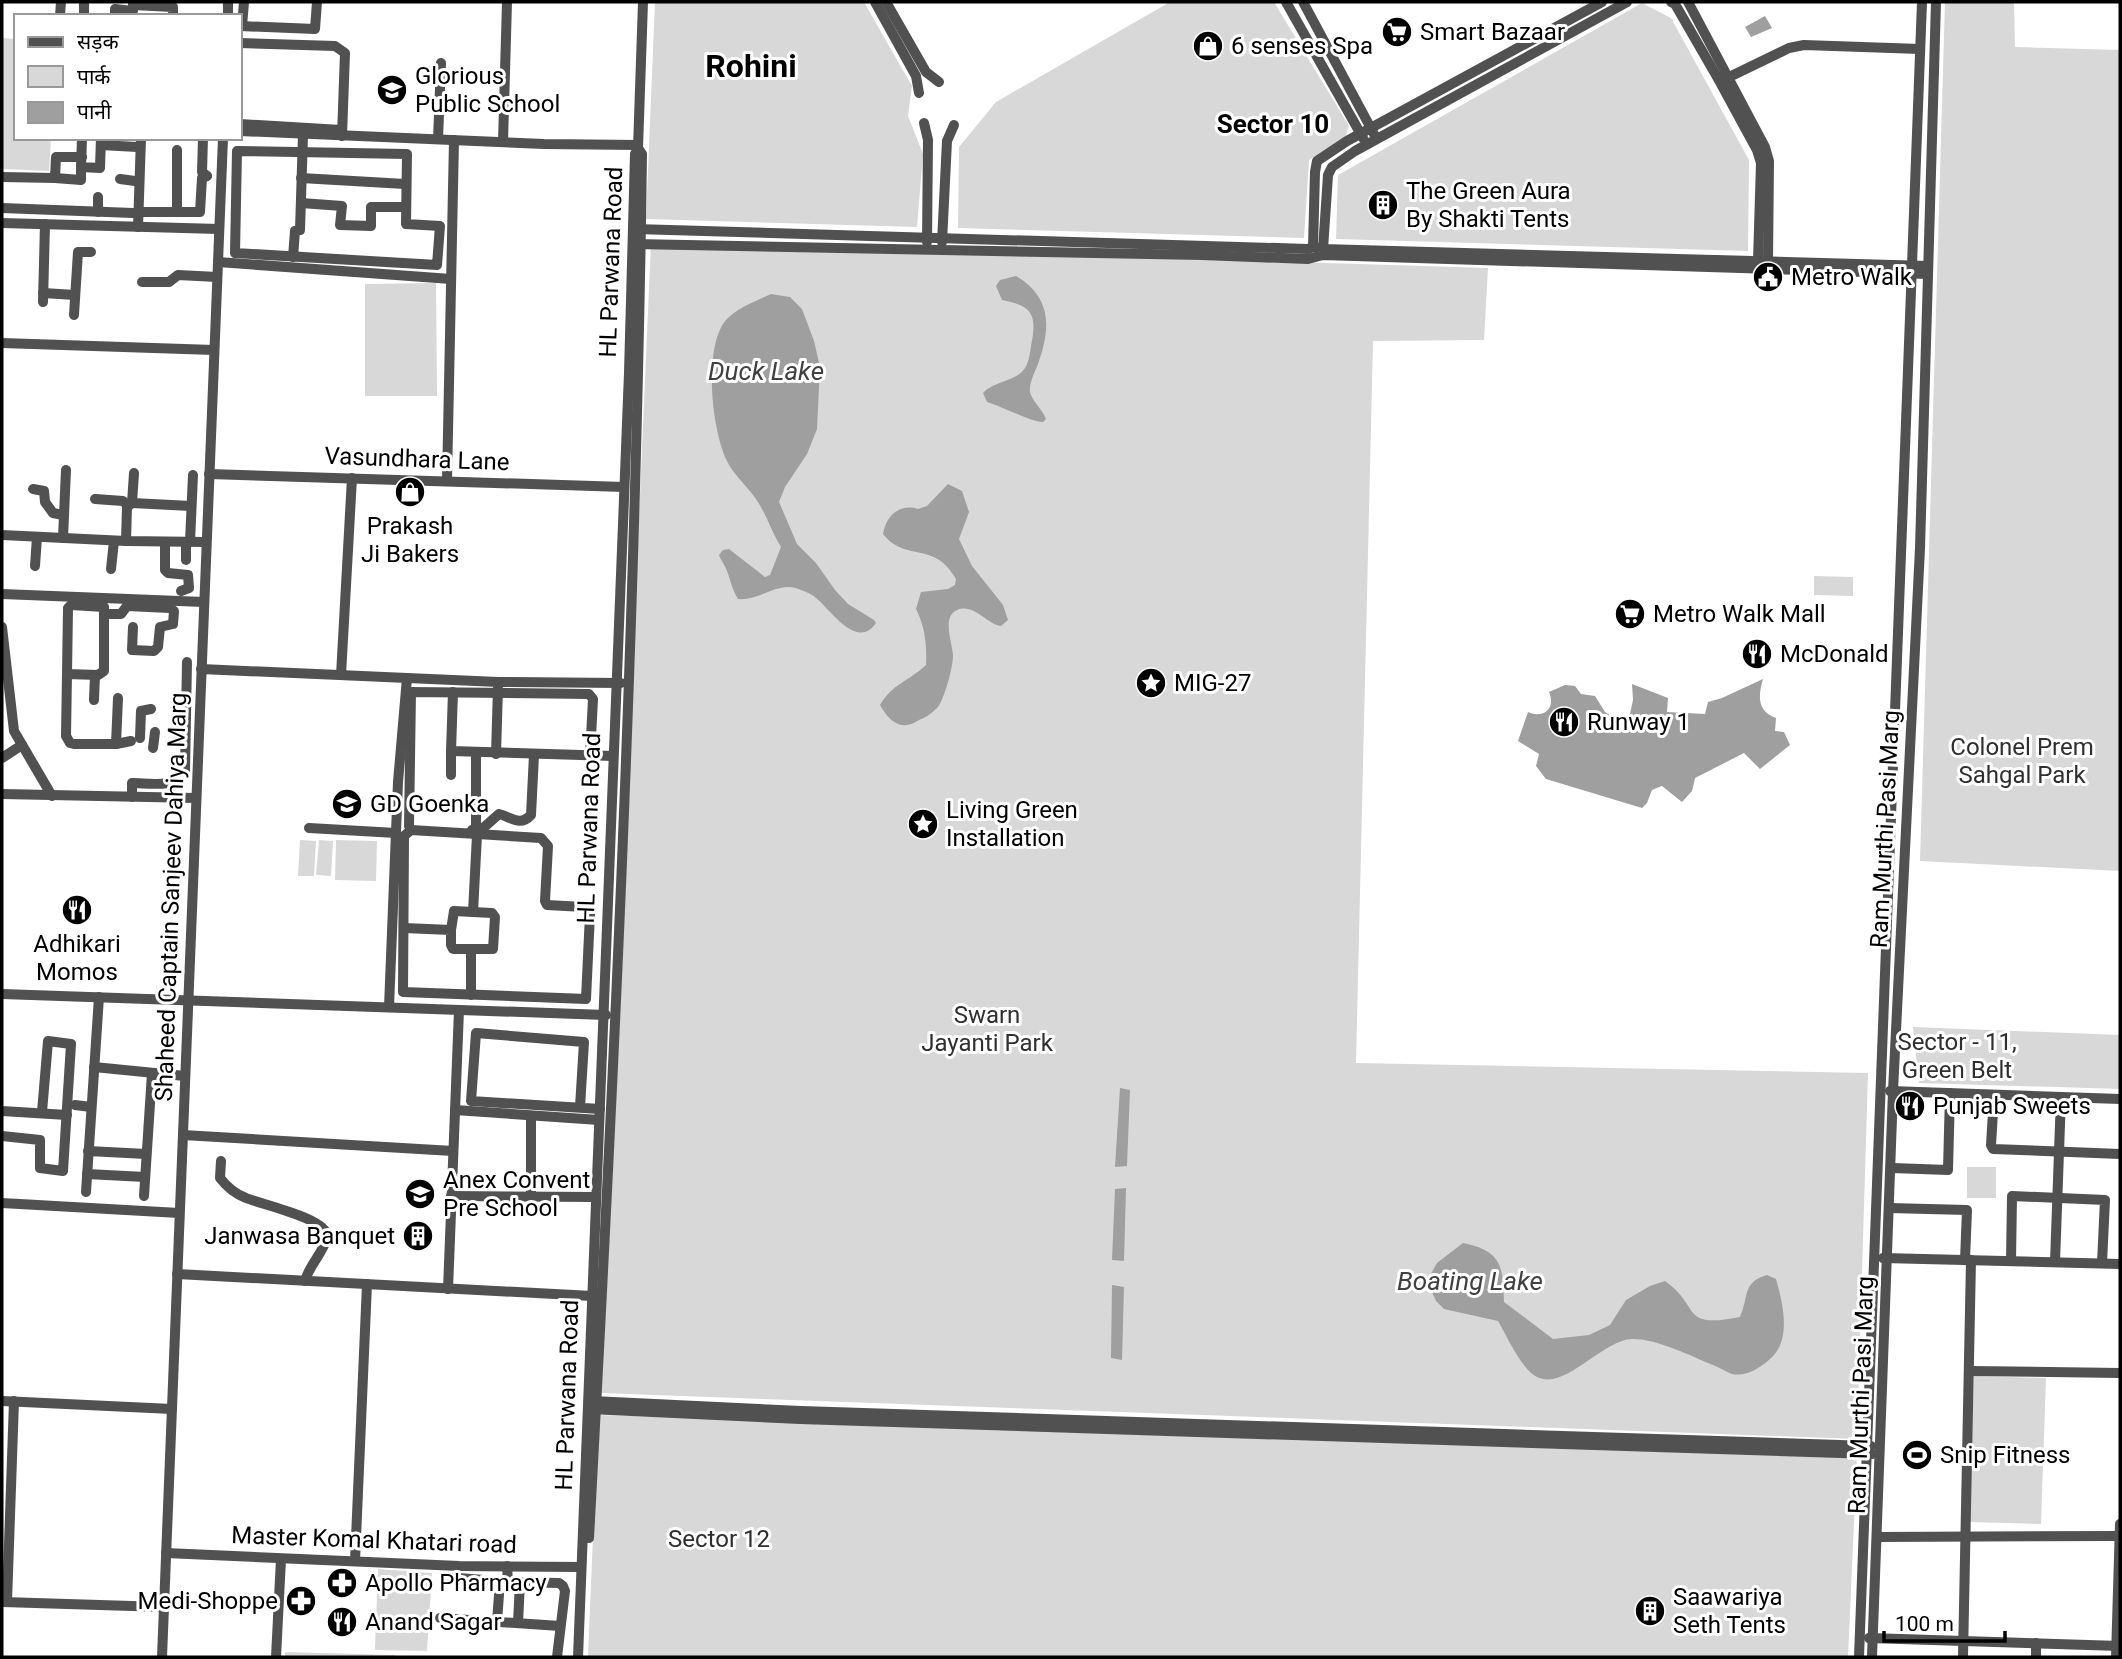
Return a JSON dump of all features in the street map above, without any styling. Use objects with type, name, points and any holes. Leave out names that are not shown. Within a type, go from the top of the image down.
[{"type":"street","points":[[242,26],[315,29],[317,2]]},
{"type":"street","points":[[503,142],[508,2]]},
{"type":"street","name":"HL Parwana Road","points":[[578,1657],[592,1405],[592,1296],[615,683],[638,229],[635,154],[638,146],[643,2]]},
{"type":"street","points":[[875,2],[916,76],[919,93]]},
{"type":"street","points":[[886,2],[926,72],[939,82]]},
{"type":"street","points":[[1286,2],[1361,134],[1372,142]]},
{"type":"street","points":[[1303,2],[1371,129],[1372,142]]},
{"type":"street","points":[[1317,251],[1317,161],[1332,150],[1602,2]]},
{"type":"street","points":[[1317,251],[1328,175],[1332,167],[1372,142],[1627,2]]},
{"type":"street","points":[[1671,2],[1675,4],[1724,80]]},
{"type":"street","points":[[1688,2],[1761,163],[1763,261]]},
{"type":"street","name":"Ram Murthi Pasi Marg","points":[[1859,1657],[1922,2]]},
{"type":"street","name":"Ram Murthi Pasi Marg","points":[[1872,1657],[1893,1091],[1920,548],[1936,2]]},
{"type":"street","points":[[115,9],[133,11],[133,4],[173,7],[173,14]]},
{"type":"street","points":[[242,43],[341,48],[345,53],[342,133]]},
{"type":"street","points":[[1724,80],[1789,48],[1804,45],[1920,49]]},
{"type":"street","points":[[438,139],[440,63]]},
{"type":"street","points":[[924,123],[928,140],[927,243]]},
{"type":"street","points":[[242,124],[454,140],[638,146]]},
{"type":"street","points":[[942,244],[947,141],[954,125]]},
{"type":"street","points":[[242,131],[303,135],[342,133]]},
{"type":"street","points":[[293,257],[295,231],[300,230],[303,135]]},
{"type":"street","points":[[2,177],[81,180],[82,140]]},
{"type":"street","points":[[203,140],[202,172],[207,176]]},
{"type":"street","name":"Shaheed Captain Sanjeev Dahiya Marg","points":[[162,1657],[223,140]]},
{"type":"street","points":[[447,481],[454,140]]},
{"type":"street","points":[[55,178],[56,157],[100,167],[101,141],[139,141]]},
{"type":"street","points":[[136,212],[135,181],[139,141]]},
{"type":"street","points":[[135,227],[139,141]]},
{"type":"street","points":[[177,150],[177,212]]},
{"type":"street","points":[[237,150],[303,150],[407,154],[406,224],[440,226],[437,265],[235,253],[237,150]]},
{"type":"street","points":[[2,208],[200,212],[202,178],[221,176]]},
{"type":"street","points":[[302,178],[405,184]]},
{"type":"street","points":[[120,179],[135,181]]},
{"type":"street","points":[[98,197],[98,212]]},
{"type":"street","points":[[301,203],[341,206],[341,225],[371,226],[371,207],[405,207]]},
{"type":"street","points":[[2,223],[219,229]]},
{"type":"street","points":[[45,224],[43,297],[75,295]]},
{"type":"street","points":[[638,229],[942,244],[1308,248],[1323,255],[1500,262],[1911,269]]},
{"type":"street","points":[[584,1657],[592,1405],[632,628],[637,244],[927,243]]},
{"type":"street","points":[[1317,251],[1763,261],[1928,270]]},
{"type":"street","points":[[74,315],[78,252],[91,252]]},
{"type":"street","points":[[366,273],[367,261]]},
{"type":"street","points":[[218,262],[452,279]]},
{"type":"street","points":[[142,282],[169,282],[178,275],[217,277]]},
{"type":"street","points":[[2,344],[214,350]]},
{"type":"street","points":[[63,538],[66,470]]},
{"type":"street","points":[[126,541],[134,473]]},
{"type":"street","name":"Vasundhara Lane","points":[[209,474],[624,487]]},
{"type":"street","points":[[186,560],[193,475]]},
{"type":"street","points":[[341,675],[352,478]]},
{"type":"street","points":[[33,489],[44,491],[45,502],[53,513],[63,515]]},
{"type":"street","points":[[95,499],[123,501],[130,505],[191,506]]},
{"type":"street","points":[[2,535],[114,541],[206,542]]},
{"type":"street","points":[[35,566],[37,537]]},
{"type":"street","points":[[111,569],[114,541]]},
{"type":"street","points":[[165,542],[164,570],[190,577],[189,588],[181,591]]},
{"type":"street","points":[[2,594],[204,602]]},
{"type":"street","points":[[67,674],[95,675],[104,671],[106,614],[102,606],[68,608],[67,674],[68,740],[74,744],[137,741],[153,746],[155,732]]},
{"type":"street","points":[[106,614],[121,614],[127,606],[170,608],[174,611],[173,624],[160,627],[158,647],[154,651],[132,650],[133,627]]},
{"type":"street","points":[[2,627],[5,708],[22,746],[52,796]]},
{"type":"street","points":[[132,797],[132,783],[174,782],[182,778],[185,771],[187,662]]},
{"type":"street","points":[[201,669],[498,681],[628,682]]},
{"type":"street","points":[[93,700],[95,675]]},
{"type":"street","points":[[389,1007],[402,716],[407,678]]},
{"type":"street","points":[[496,754],[498,681]]},
{"type":"street","points":[[409,826],[410,694],[418,691],[589,694],[593,699],[590,756]]},
{"type":"street","points":[[451,775],[453,692]]},
{"type":"street","points":[[116,744],[118,698]]},
{"type":"street","points":[[137,741],[142,735],[141,710],[151,709]]},
{"type":"street","points":[[2,733],[14,731]]},
{"type":"street","points":[[2,758],[22,746]]},
{"type":"street","points":[[450,751],[613,756]]},
{"type":"street","points":[[473,912],[476,753]]},
{"type":"street","points":[[402,1008],[404,836],[411,830],[476,832],[499,814],[516,821],[529,818],[534,755]]},
{"type":"street","points":[[2,794],[196,798]]},
{"type":"street","points":[[309,828],[396,829],[409,826],[541,838],[546,841],[547,905],[584,907],[590,914],[586,999]]},
{"type":"street","points":[[454,911],[492,913],[495,916],[493,949],[451,947],[451,930],[454,911]]},
{"type":"street","points":[[404,928],[451,930]]},
{"type":"street","points":[[471,949],[471,995]]},
{"type":"street","points":[[403,992],[604,999]]},
{"type":"street","points":[[2,993],[614,1015]]},
{"type":"street","points":[[86,1192],[99,997]]},
{"type":"street","points":[[448,1289],[459,1010]]},
{"type":"street","points":[[580,1107],[584,1042],[476,1033],[471,1101],[580,1107],[599,1114]]},
{"type":"street","points":[[2,1136],[40,1140],[40,1168],[63,1171],[71,1044],[48,1041],[42,1112]]},
{"type":"street","points":[[94,1067],[185,1076]]},
{"type":"street","points":[[144,1195],[152,1073]]},
{"type":"street","points":[[1880,1090],[2120,1099]]},
{"type":"street","points":[[1892,1168],[1949,1169],[1951,1093]]},
{"type":"street","points":[[1994,1096],[1992,1148],[2120,1154]]},
{"type":"street","points":[[2055,1262],[2061,1097]]},
{"type":"street","points":[[75,1105],[91,1107]]},
{"type":"street","points":[[455,1110],[531,1116],[599,1114]]},
{"type":"street","points":[[2,1111],[67,1115]]},
{"type":"street","points":[[531,1116],[531,1196]]},
{"type":"street","points":[[183,1135],[453,1151]]},
{"type":"street","points":[[88,1151],[146,1154]]},
{"type":"street","points":[[221,1161],[220,1178],[233,1192],[294,1213],[325,1228],[328,1233],[326,1240],[305,1281]]},
{"type":"street","points":[[87,1174],[145,1177]]},
{"type":"street","points":[[451,1196],[596,1197]]},
{"type":"street","points":[[2011,1261],[2012,1196],[2056,1196],[2105,1200],[2102,1263]]},
{"type":"street","points":[[2,1203],[180,1213]]},
{"type":"street","points":[[1889,1208],[1967,1210],[1969,1370],[1963,1657]]},
{"type":"street","points":[[1874,1257],[2120,1264]]},
{"type":"street","points":[[177,1274],[592,1296]]},
{"type":"street","points":[[355,1561],[367,1284]]},
{"type":"street","points":[[1969,1370],[2120,1373]]},
{"type":"street","points":[[2,1401],[172,1409]]},
{"type":"street","points":[[15,1401],[4,1602],[164,1607]]},
{"type":"street","points":[[592,1405],[800,1419],[1880,1450]]},
{"type":"street","points":[[2116,1657],[2120,1524]]},
{"type":"street","points":[[1877,1537],[2120,1536]]},
{"type":"street","name":"Master Komal Khatari road","points":[[166,1553],[281,1559],[581,1567]]},
{"type":"street","points":[[276,1657],[281,1559]]},
{"type":"street","points":[[497,1622],[508,1566]]},
{"type":"street","points":[[447,1577],[559,1583],[564,1586],[558,1657]]},
{"type":"street","points":[[518,1623],[520,1582]]},
{"type":"street","points":[[440,1618],[561,1626]]},
{"type":"street","points":[[1860,1637],[2118,1646]]},
{"type":"street","points":[[2036,1643],[2036,1657]]},
{"type":"green space","points":[[655,2],[864,2],[912,86],[908,116],[923,154],[917,227],[646,219]]},
{"type":"green space","points":[[1170,2],[1274,2],[1349,126],[1346,136],[1309,160],[1304,238],[958,228],[959,147],[996,102]]},
{"type":"green space","name":"Colonel Prem Sahgal Park","points":[[1945,2],[2014,2],[2015,47],[2120,50],[2120,871],[1920,861]]},
{"type":"green space","points":[[1642,3],[1671,18],[1749,160],[1748,251],[1336,239],[1338,175]]},
{"type":"green space","points":[[2,38],[14,39],[14,140],[51,140],[49,171],[2,169]]},
{"type":"green space","name":"Swarn Jayanti Park","points":[[651,242],[1488,268],[1484,340],[1373,341],[1356,1063],[1868,1073],[1857,1439],[601,1393]]},
{"type":"green space","points":[[436,283],[437,396],[365,396],[365,284]]},
{"type":"green space","points":[[1814,576],[1853,577],[1853,596],[1814,595]]},
{"type":"green space","points":[[300,840],[316,841],[314,876],[298,876]]},
{"type":"green space","points":[[319,840],[333,841],[331,876],[316,875]]},
{"type":"green space","points":[[336,840],[377,841],[376,881],[335,880]]},
{"type":"green space","name":"Sector - 11, Green Belt","points":[[1913,1027],[2120,1035],[2120,1089],[1919,1083]]},
{"type":"green space","points":[[1967,1167],[1996,1167],[1996,1198],[1967,1198]]},
{"type":"green space","points":[[1974,1376],[2046,1378],[2041,1524],[1969,1522]]},
{"type":"green space","name":"Sector 12","points":[[598,1415],[1857,1455],[1848,1657],[588,1657]]},
{"type":"green space","points":[[378,1569],[432,1573],[427,1651],[375,1650]]},
{"type":"green space","points":[[285,1652],[395,1655],[395,1657],[285,1657]]},
{"type":"water","points":[[1765,16],[1772,28],[1751,37],[1745,27]]},
{"type":"water","points":[[1016,276],[1036,293],[1045,313],[1043,348],[1030,388],[1031,395],[1046,419],[1043,422],[987,402],[983,393],[1021,373],[1028,360],[1034,327],[1031,314],[1013,302],[1002,300],[996,286],[1000,280]]},
{"type":"water","name":"Duck Lake","points":[[771,294],[790,297],[802,309],[820,367],[817,429],[807,454],[785,487],[779,502],[797,544],[816,563],[848,604],[874,620],[876,623],[869,630],[852,630],[814,597],[793,587],[738,599],[719,555],[723,550],[729,549],[765,577],[770,575],[781,547],[757,501],[727,461],[717,431],[712,391],[714,351],[725,321],[740,309]]},
{"type":"water","points":[[948,484],[962,491],[969,512],[959,539],[972,566],[1003,605],[1008,620],[1001,626],[969,609],[952,613],[949,631],[953,661],[942,698],[937,708],[926,717],[912,724],[901,725],[890,719],[880,705],[895,687],[926,665],[925,636],[916,609],[921,592],[948,589],[955,585],[956,579],[939,560],[901,548],[883,534],[894,512],[927,506]]},
{"type":"water","points":[[1763,679],[1760,691],[1762,707],[1776,718],[1775,731],[1784,732],[1790,745],[1760,769],[1744,753],[1695,778],[1692,791],[1682,802],[1662,786],[1652,790],[1642,808],[1546,779],[1536,766],[1539,754],[1518,741],[1528,712],[1539,714],[1547,711],[1551,703],[1549,692],[1565,685],[1575,686],[1581,694],[1595,696],[1605,712],[1618,720],[1630,714],[1632,684],[1668,698],[1667,712],[1705,714],[1708,702]]},
{"type":"water","points":[[1120,1088],[1130,1090],[1127,1166],[1115,1167]]},
{"type":"water","points":[[1126,1188],[1124,1261],[1112,1260],[1115,1189]]},
{"type":"water","name":"Boating Lake","points":[[1463,1243],[1476,1246],[1493,1256],[1501,1270],[1504,1302],[1553,1339],[1589,1335],[1610,1325],[1626,1300],[1665,1281],[1699,1318],[1721,1320],[1740,1317],[1750,1286],[1767,1275],[1776,1279],[1781,1299],[1784,1321],[1781,1342],[1777,1351],[1766,1362],[1742,1374],[1732,1374],[1662,1344],[1632,1339],[1608,1347],[1559,1377],[1537,1377],[1520,1360],[1498,1321],[1444,1309],[1436,1301],[1427,1281],[1437,1263]]},
{"type":"water","points":[[1112,1285],[1124,1287],[1122,1360],[1111,1358]]},
{"type":"place","name":"Smart Bazaar","points":[[1397,32]]},
{"type":"place","name":"6 senses Spa","points":[[1208,46]]},
{"type":"place","name":"Glorious Public School","points":[[392,90]]},
{"type":"place","name":"The Green Aura By Shakti Tents","points":[[1383,205]]},
{"type":"place","name":"Metro Walk","points":[[1768,277]]},
{"type":"place","name":"Prakash Ji Bakers","points":[[410,492]]},
{"type":"place","name":"Metro Walk Mall","points":[[1630,614]]},
{"type":"place","name":"McDonald","points":[[1757,654]]},
{"type":"place","name":"MIG-27","points":[[1151,683]]},
{"type":"place","name":"Runway 1","points":[[1564,722]]},
{"type":"place","name":"GD Goenka","points":[[347,804]]},
{"type":"place","name":"Living Green Installation","points":[[923,824]]},
{"type":"place","name":"Adhikari Momos","points":[[77,910]]},
{"type":"place","name":"Punjab Sweets","points":[[1910,1106]]},
{"type":"place","name":"Anex Convent Pre School","points":[[420,1194]]},
{"type":"place","name":"Janwasa Banquet","points":[[418,1236]]},
{"type":"place","name":"Snip Fitness","points":[[1917,1455]]},
{"type":"place","name":"Apollo Pharmacy","points":[[342,1583]]},
{"type":"place","name":"Medi-Shoppe","points":[[301,1601]]},
{"type":"place","name":"Saawariya Seth Tents","points":[[1650,1611]]},
{"type":"place","name":"Anand Sagar","points":[[342,1622]]},
{"type":"district","name":"Rohini","points":[[751,66]]},
{"type":"district","name":"Sector 10","points":[[1273,124]]}]
